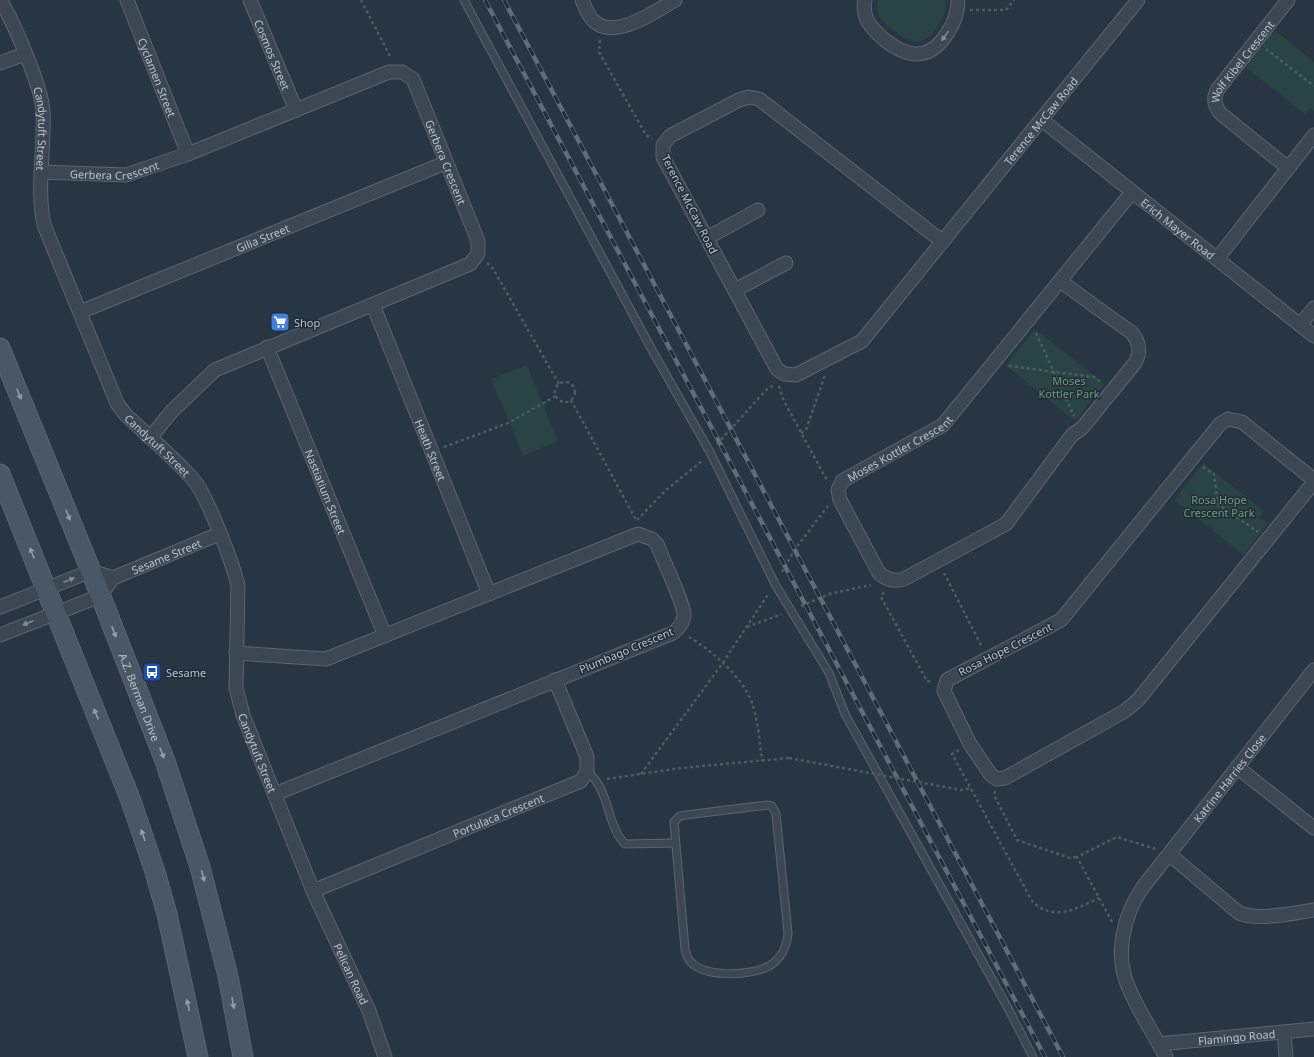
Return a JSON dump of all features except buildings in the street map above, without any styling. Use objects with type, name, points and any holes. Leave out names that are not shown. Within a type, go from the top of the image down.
[{"type":"main road","name":"A.Z. Berman Drive","points":[[0,348],[91,571],[165,761],[200,867],[228,976],[243,1057]]},
{"type":"main road","points":[[0,474],[131,801],[155,872],[167,914],[198,1057]]},
{"type":"street","name":"Candytuft Street","points":[[0,0],[6,10],[25,54],[42,101],[41,206],[44,225],[117,403],[125,414],[193,478],[205,499],[238,585],[236,653],[236,688],[238,701],[314,891]]},
{"type":"street","name":"Cyclamen Street","points":[[127,0],[188,154]]},
{"type":"street","name":"Cosmos Street","points":[[250,0],[296,110]]},
{"type":"street","points":[[582,0],[593,21],[602,27],[612,28],[627,26],[675,0]]},
{"type":"street","points":[[865,0],[866,18],[874,32],[899,50],[913,54],[927,52],[939,44],[951,28],[958,5]]},
{"type":"street","name":"Terence McCaw Road","points":[[943,242],[759,99],[749,97],[739,100],[670,136],[663,145],[664,157],[780,372],[790,376],[796,376],[862,341],[943,242],[1042,120],[1138,0]]},
{"type":"street","name":"Wolf Kibel Crescent","points":[[1288,0],[1218,89],[1214,98],[1216,109],[1220,113],[1288,168]]},
{"type":"street","points":[[0,63],[25,54]]},
{"type":"street","name":"Gerbera Crescent","points":[[41,172],[126,175],[188,154],[389,72],[402,72],[413,80],[445,163],[478,241],[478,254],[470,264],[373,305],[266,347],[215,370],[172,411],[150,438]]},
{"type":"street","name":"Erich Mayer Road","points":[[1042,120],[1314,336]]},
{"type":"street","points":[[1217,259],[1314,135]]},
{"type":"street","name":"Gilia Street","points":[[80,312],[445,163]]},
{"type":"street","name":"Moses Kottler Crescent","points":[[890,580],[879,573],[840,500],[838,490],[839,485],[845,477],[943,425],[1132,192]]},
{"type":"street","points":[[707,238],[758,210]]},
{"type":"street","points":[[735,290],[786,262]]},
{"type":"street","points":[[890,580],[904,578],[1006,524],[1072,435],[1082,428],[1138,357],[1139,351],[1137,339],[1132,333],[1060,281]]},
{"type":"street","name":"Heath Street","points":[[373,305],[489,594]]},
{"type":"street","points":[[1300,325],[1314,308]]},
{"type":"street","name":"Nastiatium Street","points":[[266,347],[386,636]]},
{"type":"street","name":"Rosa Hope Crescent","points":[[1233,419],[1242,422],[1314,481],[1138,700],[1125,712],[1005,778],[997,779],[991,775],[970,744],[944,691],[944,686],[951,678],[1061,620],[1220,424],[1233,419]]},
{"type":"street","name":"Sesame Street","points":[[113,578],[219,534]]},
{"type":"street","name":"Plumbago Crescent","points":[[236,653],[326,658],[386,636],[638,534],[652,539],[657,544],[683,608],[683,620],[677,630],[275,794]]},
{"type":"street","points":[[0,607],[91,571],[113,578],[100,596],[0,635]]},
{"type":"street","name":"Katrine Harries Close","points":[[1166,1057],[1128,986],[1122,967],[1123,944],[1129,912],[1165,852],[1237,767],[1314,670]]},
{"type":"street","points":[[555,680],[587,758],[587,772]]},
{"type":"street","points":[[1237,767],[1314,828]]},
{"type":"street","name":"Portulaca Crescent","points":[[314,891],[581,781],[587,772]]},
{"type":"street","points":[[1165,852],[1239,913],[1261,916],[1314,910]]},
{"type":"street","name":"Pelican Road","points":[[314,891],[369,1011],[385,1057]]},
{"type":"street","name":"Flamingo Road","points":[[1159,1044],[1314,1029]]},
{"type":"street","points":[[1284,1032],[1286,1057]]},
{"type":"street","points":[[194,1035],[194,1057]]},
{"type":"lane","points":[[464,0],[652,350],[710,452],[775,584],[829,672],[845,714],[1006,1003],[1033,1057]]},
{"type":"lane","points":[[587,772],[597,781],[620,836],[625,844],[675,843]]},
{"type":"lane","points":[[767,805],[774,809],[776,814],[788,933],[788,942],[777,960],[768,966],[754,971],[724,973],[704,970],[689,960],[685,949],[675,843],[674,822],[680,816],[767,805]]},
{"type":"path","points":[[361,0],[390,54],[392,60],[389,72]]},
{"type":"path","points":[[958,5],[1006,10],[1014,0]]},
{"type":"path","points":[[602,27],[599,52],[646,135],[663,145]]},
{"type":"path","points":[[1261,45],[1314,86]]},
{"type":"path","points":[[492,267],[559,384]]},
{"type":"path","points":[[1027,322],[1034,327],[1073,414],[1082,428]]},
{"type":"path","points":[[997,359],[1009,367],[1054,371],[1094,377],[1113,390]]},
{"type":"path","points":[[801,433],[806,430],[825,376],[824,361]]},
{"type":"path","points":[[641,774],[722,664],[775,584],[795,550],[829,505],[839,485],[825,477],[783,399],[778,382]]},
{"type":"path","points":[[568,383],[574,388],[574,397],[570,400],[562,402],[556,396],[556,387],[559,384],[568,383]]},
{"type":"path","points":[[440,448],[508,423],[556,396]]},
{"type":"path","points":[[570,400],[636,520]]},
{"type":"path","points":[[1192,459],[1214,474],[1218,504],[1268,539]]},
{"type":"path","points":[[942,568],[983,648]]},
{"type":"path","points":[[746,628],[829,594],[890,580]]},
{"type":"path","points":[[890,580],[881,597],[927,681],[944,686]]},
{"type":"path","points":[[677,630],[703,646],[738,678],[752,703],[760,740],[762,761]]},
{"type":"path","points":[[952,754],[1028,897],[1036,906],[1052,913],[1068,912],[1099,898]]},
{"type":"path","points":[[597,781],[681,768],[789,758],[961,790],[971,788]]},
{"type":"path","points":[[994,795],[1017,840],[1070,858],[1077,857],[1117,837],[1165,852]]},
{"type":"path","points":[[1077,857],[1114,928]]},
{"type":"green space","points":[[878,0],[946,0],[944,15],[936,29],[926,39],[915,42],[899,35],[882,21],[877,9]]},
{"type":"green space","points":[[1274,29],[1314,62],[1314,111],[1310,108],[1305,114],[1244,66]]},
{"type":"green space","name":"Moses Kottler Park","points":[[1035,329],[1105,384],[1075,421],[1006,366]]},
{"type":"green space","points":[[527,365],[558,441],[523,456],[491,379]]},
{"type":"green space","name":"Rosa Hope Crescent Park","points":[[1203,463],[1264,511],[1259,517],[1268,524],[1244,555],[1174,500]]},
{"type":"railway","points":[[485,0],[1045,1057]]},
{"type":"railway","points":[[504,0],[1063,1057]]},
{"type":"place","name":"Shop","points":[[280,322]]},
{"type":"place","name":"Sesame","points":[[152,672]]}]
